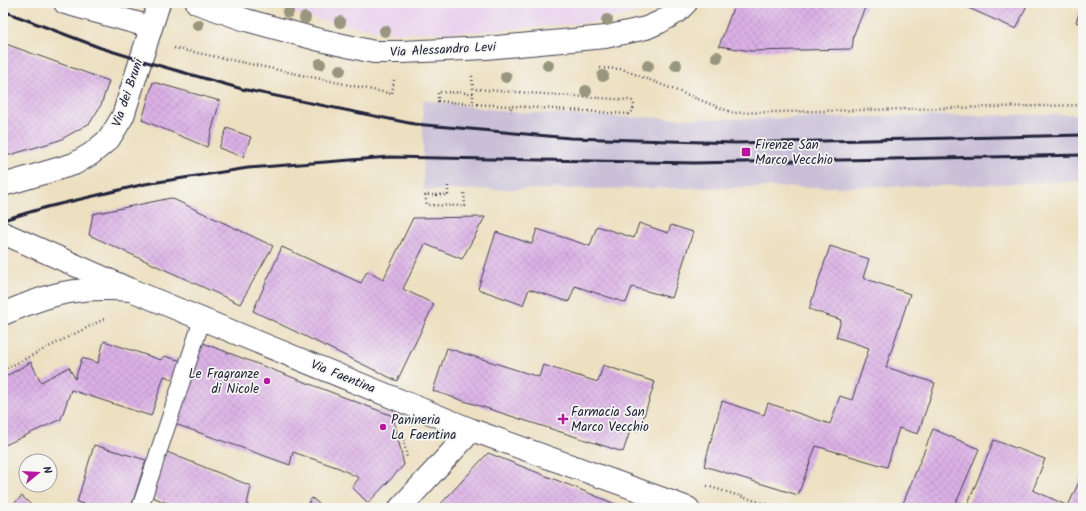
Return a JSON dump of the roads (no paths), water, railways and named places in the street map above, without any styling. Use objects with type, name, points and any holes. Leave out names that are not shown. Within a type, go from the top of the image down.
[{"type":"street","points":[[65,3],[148,35]]},
{"type":"street","name":"Via dei Bruni","points":[[3,185],[74,164],[91,154],[109,139],[123,116],[159,3]]},
{"type":"street","name":"Via Alessandro Levi","points":[[197,3],[309,37],[374,52],[479,49],[605,37],[653,25],[677,12],[686,3]]},
{"type":"street","name":"Via Faentina","points":[[3,233],[202,320],[472,430],[684,507]]},
{"type":"street","points":[[3,314],[26,304],[74,290],[104,288],[131,290]]},
{"type":"street","points":[[400,508],[472,430]]},
{"type":"lane","points":[[140,508],[202,320]]},
{"type":"railway","points":[[3,11],[101,48],[242,89],[414,124],[570,138],[736,143],[1083,135]]},
{"type":"railway","points":[[3,220],[47,207],[145,184],[248,168],[389,157],[694,163],[1083,155]]},
{"type":"place","name":"Firenze San Marco Vecchio","points":[[746,152]]},
{"type":"place","name":"Le Fragranze di Nicole","points":[[267,381]]},
{"type":"place","name":"Farmacia San Marco Vecchio","points":[[563,419]]},
{"type":"place","name":"Panineria La Faentina","points":[[383,427]]}]
